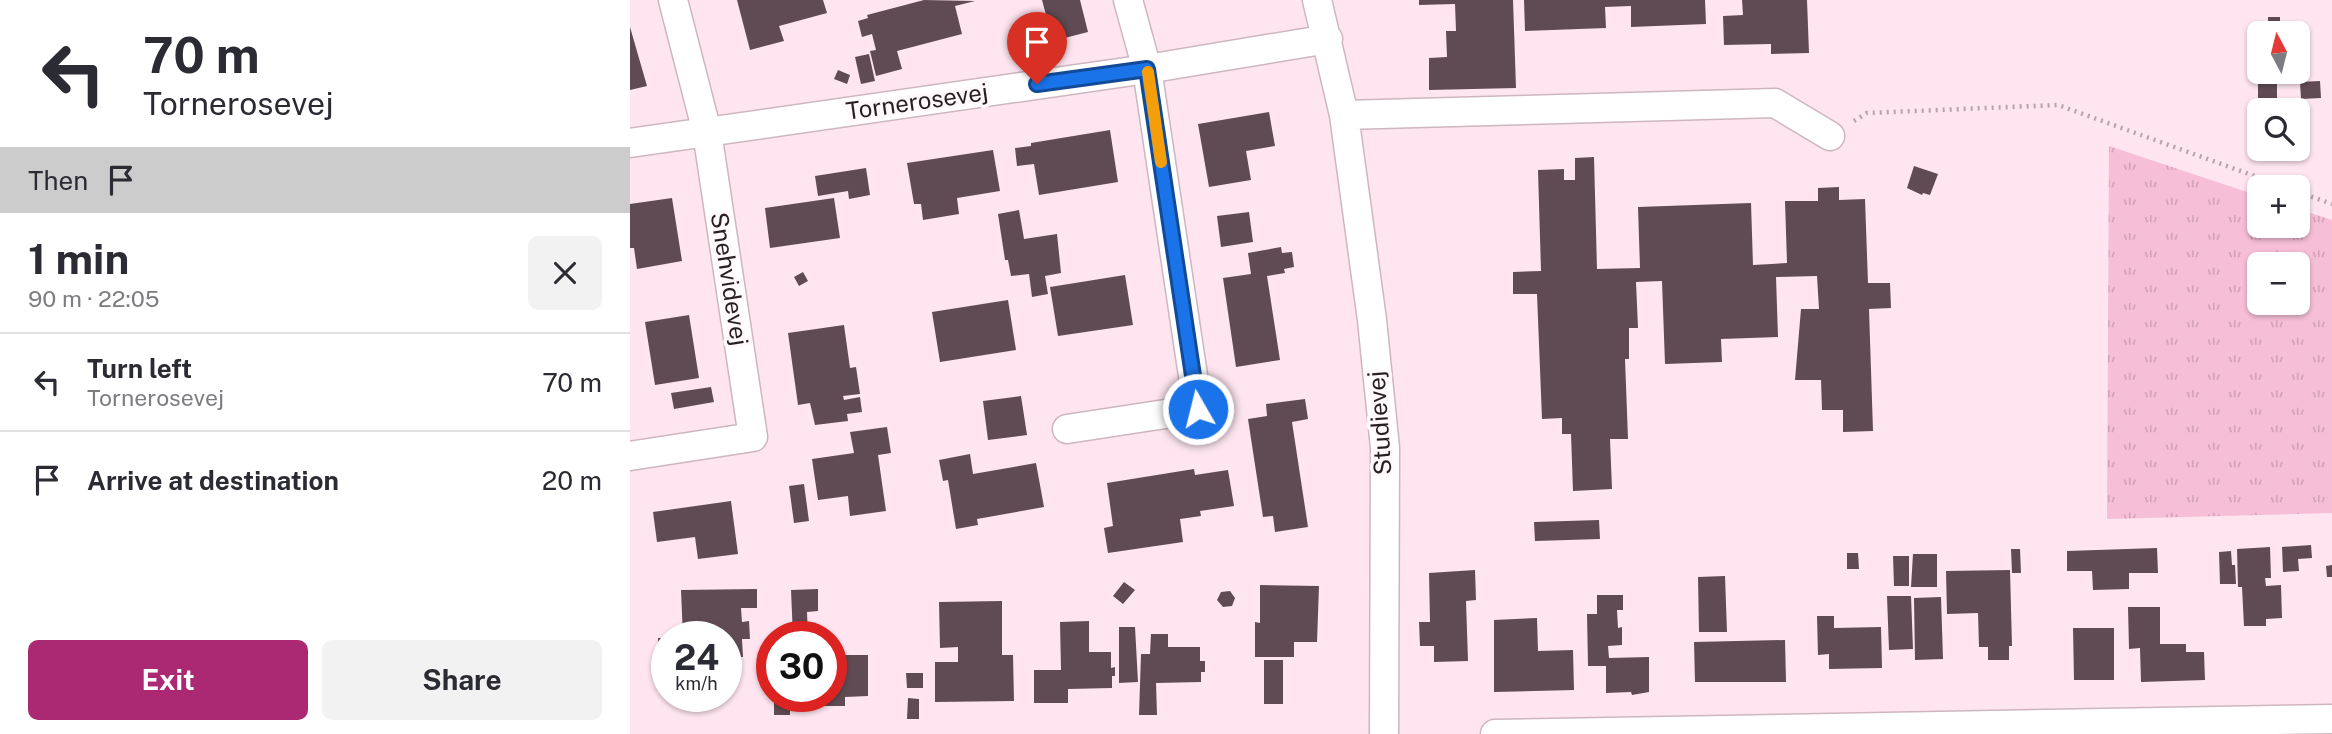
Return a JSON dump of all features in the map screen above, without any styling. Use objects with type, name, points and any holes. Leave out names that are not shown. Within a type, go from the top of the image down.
[{"type":"street","name":"Snehvidevej","points":[[630,456],[753,438],[707,132],[673,0]]},
{"type":"street","points":[[1067,429],[1198,409],[1147,69],[1128,0]]},
{"type":"street","name":"Studievej","points":[[1317,0],[1344,115],[1372,320],[1385,447],[1384,734]]},
{"type":"street","name":"Tornerosevej","points":[[630,143],[1147,69],[1328,39]]},
{"type":"street","points":[[1344,115],[1775,103],[1830,136]]},
{"type":"street","points":[[1495,734],[2332,719]]},
{"type":"path","points":[[1830,136],[1867,113],[2058,105],[2252,175]]},
{"type":"path","points":[[2310,196],[2332,204]]},
{"type":"green space","points":[[2109,146],[2247,192],[2247,238],[2310,238],[2310,213],[2332,220],[2332,513],[2107,519]]},
{"type":"building","points":[[737,0],[823,0],[827,13],[779,26],[784,41],[750,50]]},
{"type":"building","points":[[924,0],[975,1],[955,6],[962,34],[897,51],[902,69],[876,76],[870,51],[876,50],[872,34],[862,37],[858,21],[868,18],[867,15]]},
{"type":"building","points":[[1042,0],[1080,0],[1088,32],[1053,41]]},
{"type":"building","points":[[1419,0],[1513,0],[1516,88],[1429,90],[1429,58],[1447,57],[1446,31],[1456,31],[1455,4],[1419,5]]},
{"type":"building","points":[[1524,0],[1705,0],[1706,24],[1631,27],[1631,6],[1605,7],[1606,28],[1525,31]]},
{"type":"building","points":[[1742,0],[1807,0],[1809,53],[1771,54],[1771,44],[1724,45],[1723,16],[1743,15]]},
{"type":"building","points":[[2268,17],[2280,17],[2280,21],[2268,21]]},
{"type":"building","points":[[630,27],[647,86],[630,90]]},
{"type":"building","points":[[869,54],[875,81],[861,84],[855,57]]},
{"type":"building","points":[[838,70],[850,75],[847,84],[834,79]]},
{"type":"building","points":[[2320,81],[2321,98],[2301,98],[2300,84],[2310,84],[2310,82]]},
{"type":"building","points":[[2258,84],[2277,84],[2277,98],[2258,98]]},
{"type":"building","points":[[1269,112],[1275,146],[1246,151],[1251,180],[1209,187],[1198,124]]},
{"type":"building","points":[[1110,130],[1118,182],[1039,195],[1034,164],[1017,166],[1015,148]]},
{"type":"building","points":[[993,150],[1000,191],[957,198],[959,214],[923,220],[921,204],[914,204],[907,163]]},
{"type":"building","points":[[1594,157],[1597,269],[1640,268],[1638,207],[1751,203],[1753,265],[1787,263],[1785,201],[1818,201],[1818,188],[1839,187],[1839,200],[1865,199],[1868,283],[1890,283],[1891,308],[1869,309],[1873,431],[1843,432],[1843,410],[1822,410],[1821,380],[1795,380],[1801,309],[1819,309],[1817,276],[1776,277],[1778,337],[1721,339],[1722,362],[1665,364],[1662,281],[1636,282],[1638,328],[1629,328],[1629,359],[1625,359],[1628,439],[1610,439],[1612,489],[1573,491],[1571,434],[1562,434],[1562,418],[1542,419],[1537,294],[1513,294],[1513,272],[1541,271],[1538,170],[1564,169],[1564,180],[1575,180],[1575,158]]},
{"type":"building","points":[[1914,166],[1938,174],[1930,195],[1922,195],[1907,188]]},
{"type":"building","points":[[866,168],[870,195],[849,199],[848,191],[818,196],[815,176]]},
{"type":"building","points":[[672,198],[682,261],[637,269],[634,248],[630,248],[630,204]]},
{"type":"building","points":[[834,198],[840,238],[770,248],[765,208]]},
{"type":"building","points":[[1019,210],[1024,239],[1057,234],[1061,273],[1045,276],[1048,294],[1032,297],[1029,274],[1011,276],[1008,260],[1005,260],[998,214]]},
{"type":"building","points":[[1249,212],[1253,242],[1221,247],[1217,216]]},
{"type":"building","points":[[1281,247],[1282,253],[1292,252],[1294,267],[1284,269],[1285,273],[1267,276],[1280,360],[1236,367],[1223,278],[1251,274],[1248,253]]},
{"type":"building","points":[[803,272],[808,281],[799,286],[794,277]]},
{"type":"building","points":[[1125,275],[1133,325],[1058,336],[1050,287]]},
{"type":"building","points":[[1008,300],[1016,350],[940,362],[932,312]]},
{"type":"building","points":[[689,315],[699,378],[655,385],[645,322]]},
{"type":"building","points":[[844,325],[850,368],[856,367],[860,394],[843,396],[844,400],[860,397],[862,412],[847,414],[848,421],[815,425],[810,403],[798,405],[788,333]]},
{"type":"building","points":[[711,387],[714,402],[674,409],[671,393]]},
{"type":"building","points":[[1021,396],[1027,435],[988,440],[983,401]]},
{"type":"building","points":[[1305,399],[1308,419],[1292,422],[1308,527],[1275,532],[1273,516],[1263,517],[1248,419],[1267,416],[1266,404]]},
{"type":"building","points":[[887,427],[891,453],[878,455],[886,511],[850,516],[848,496],[818,500],[812,459],[854,453],[850,432]]},
{"type":"building","points":[[970,454],[973,474],[1036,463],[1044,507],[977,519],[978,525],[956,529],[948,480],[943,481],[939,460]]},
{"type":"building","points":[[1194,469],[1195,475],[1228,470],[1234,506],[1200,511],[1201,516],[1180,519],[1183,542],[1108,553],[1104,528],[1113,526],[1107,483]]},
{"type":"building","points":[[804,484],[809,521],[794,523],[789,486]]},
{"type":"building","points":[[731,501],[738,554],[698,559],[695,537],[657,542],[653,512]]},
{"type":"building","points":[[1599,520],[1600,539],[1535,541],[1534,522]]},
{"type":"building","points":[[2311,545],[2312,558],[2298,559],[2299,571],[2283,572],[2282,547]]},
{"type":"building","points":[[2270,547],[2271,578],[2265,578],[2266,586],[2281,585],[2282,618],[2266,619],[2266,626],[2244,626],[2242,587],[2238,587],[2237,549]]},
{"type":"building","points":[[2157,548],[2158,573],[2129,573],[2129,589],[2093,590],[2092,571],[2067,571],[2067,551]]},
{"type":"building","points":[[2011,549],[2020,549],[2021,573],[2012,573]]},
{"type":"building","points":[[2231,551],[2236,584],[2220,584],[2219,552]]},
{"type":"building","points":[[1847,553],[1858,553],[1859,569],[1847,569]]},
{"type":"building","points":[[1913,554],[1937,554],[1937,587],[1911,587]]},
{"type":"building","points":[[1893,556],[1909,556],[1909,586],[1894,586]]},
{"type":"building","points":[[2332,565],[2332,577],[2327,577],[2326,566]]},
{"type":"building","points":[[1475,570],[1476,600],[1466,601],[1468,661],[1434,662],[1434,646],[1420,646],[1419,622],[1430,622],[1429,573]]},
{"type":"building","points":[[2010,570],[2012,646],[2009,646],[2009,660],[1988,660],[1988,647],[1979,647],[1978,613],[1947,614],[1946,571]]},
{"type":"building","points":[[1725,576],[1727,632],[1699,632],[1698,577]]},
{"type":"building","points":[[1124,582],[1135,590],[1123,604],[1113,596]]},
{"type":"building","points":[[1260,585],[1319,586],[1317,642],[1294,642],[1294,657],[1255,657],[1255,622],[1260,623]]},
{"type":"building","points":[[757,589],[757,608],[741,608],[742,621],[682,621],[681,590]]},
{"type":"building","points":[[818,589],[818,611],[807,612],[807,621],[792,621],[791,590]]},
{"type":"building","points":[[1230,591],[1235,598],[1232,606],[1223,607],[1217,600],[1221,592]]},
{"type":"building","points":[[1597,595],[1623,595],[1623,610],[1617,610],[1618,628],[1622,627],[1622,645],[1608,646],[1609,658],[1649,657],[1649,692],[1632,695],[1631,692],[1606,693],[1606,666],[1588,666],[1587,614],[1597,614]]},
{"type":"building","points":[[1887,596],[1911,596],[1913,649],[1889,650]]},
{"type":"building","points":[[1941,597],[1943,659],[1915,660],[1914,598]]},
{"type":"building","points":[[1002,601],[1002,655],[1013,655],[1014,701],[935,702],[935,662],[958,662],[958,647],[940,648],[939,602]]},
{"type":"building","points":[[2128,607],[2160,607],[2160,644],[2186,644],[2186,652],[2204,652],[2205,680],[2141,682],[2140,648],[2129,649]]},
{"type":"building","points":[[1817,616],[1834,616],[1834,628],[1881,627],[1882,668],[1829,669],[1829,654],[1818,655]]},
{"type":"building","points":[[1537,618],[1538,651],[1573,650],[1574,690],[1494,692],[1494,620]]},
{"type":"building","points":[[749,621],[750,639],[742,639],[742,622]]},
{"type":"building","points":[[1089,621],[1089,652],[1111,652],[1111,668],[1115,667],[1112,688],[1068,689],[1068,703],[1034,703],[1034,670],[1061,670],[1060,622]]},
{"type":"building","points":[[1119,627],[1135,627],[1138,682],[1119,683]]},
{"type":"building","points":[[2073,628],[2114,628],[2114,680],[2074,680]]},
{"type":"building","points":[[1151,634],[1168,634],[1168,647],[1200,647],[1200,661],[1205,661],[1205,672],[1201,672],[1201,682],[1156,683],[1157,715],[1139,715],[1141,654],[1150,654]]},
{"type":"building","points":[[1785,640],[1786,682],[1695,682],[1694,642]]},
{"type":"building","points":[[847,655],[868,655],[868,696],[847,697]]},
{"type":"building","points":[[1264,660],[1283,660],[1283,704],[1264,704]]},
{"type":"building","points":[[906,673],[923,673],[923,688],[907,688]]},
{"type":"building","points":[[908,698],[919,699],[919,719],[907,719]]},
{"type":"building","points":[[774,712],[790,712],[790,715],[774,715]]},
{"type":"slow traffic","points":[[1148,72],[1161,162]]},
{"type":"route","points":[[1037,84],[1147,69],[1198,409]]}]
